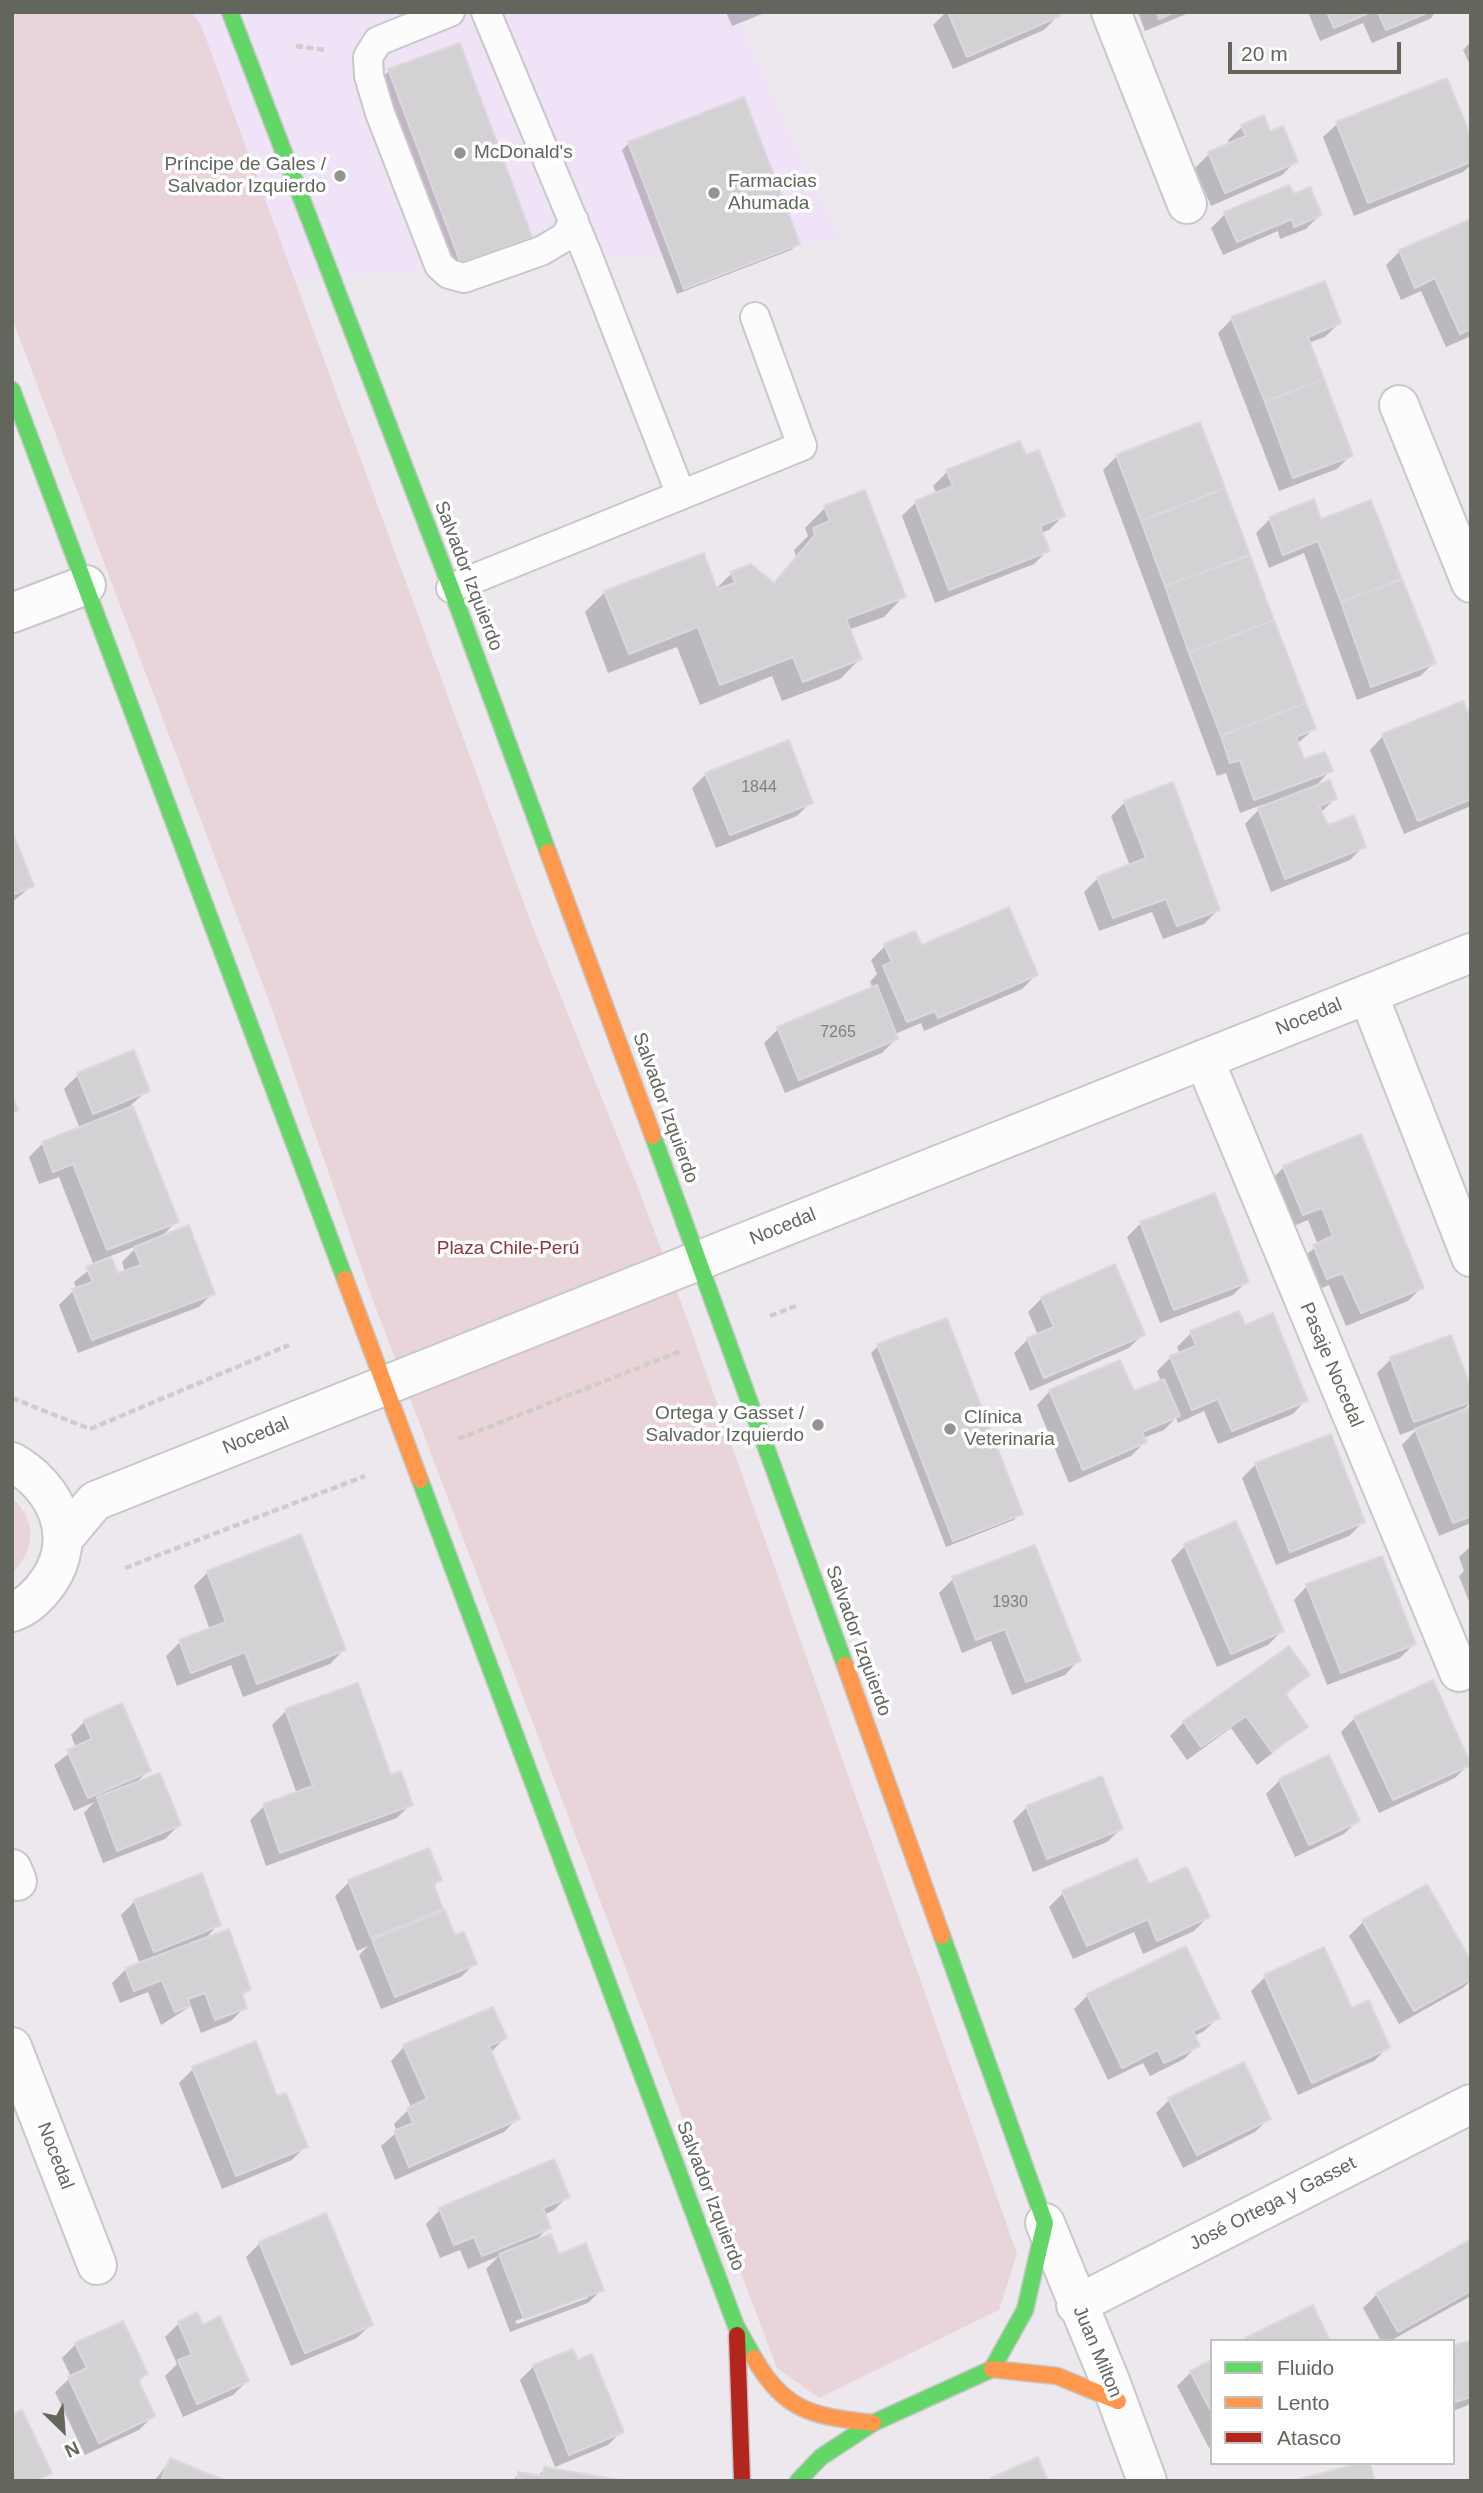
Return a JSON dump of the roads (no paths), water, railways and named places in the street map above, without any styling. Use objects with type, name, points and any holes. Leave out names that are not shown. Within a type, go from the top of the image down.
[{"type":"street","name":"Salvador Izquierdo","points":[[230,12],[451,588],[699,1260],[1045,2223]]},
{"type":"street","points":[[1111,12],[1187,204]]},
{"type":"street","name":"Salvador Izquierdo","points":[[12,390],[736,2326],[772,2390],[797,2410],[828,2418],[873,2423]]},
{"type":"street","points":[[1399,405],[1471,583]]},
{"type":"street","points":[[12,613],[86,585]]},
{"type":"street","name":"Nocedal","points":[[63,1539],[94,1500],[1471,953]]},
{"type":"street","points":[[1368,994],[1471,1257]]},
{"type":"street","name":"Pasaje Nocedal","points":[[1204,1059],[1459,1672]]},
{"type":"street","points":[[12,1462],[31,1473],[49,1491],[60,1514],[63,1539],[57,1569],[42,1591],[12,1612]]},
{"type":"street","points":[[49,1491],[94,1500]]},
{"type":"street","name":"Nocedal","points":[[12,2047],[97,2265]]},
{"type":"street","name":"José Ortega y Gasset","points":[[1076,2305],[1471,2104]]},
{"type":"street","points":[[992,2369],[1025,2310],[1045,2223]]},
{"type":"street","name":"Juan Milton","points":[[1045,2223],[1076,2305],[1118,2401],[1147,2481]]},
{"type":"street","name":"Salvador Izquierdo","points":[[736,2326],[742,2481]]},
{"type":"street","points":[[798,2481],[821,2457],[873,2423],[992,2369],[1049,2372],[1086,2383],[1118,2401]]},
{"type":"lane","points":[[450,12],[416,19],[378,41],[368,57],[369,76],[380,113],[439,265],[449,274],[464,278],[541,251],[565,237],[573,221]]},
{"type":"lane","points":[[486,12],[573,221],[681,495]]},
{"type":"lane","points":[[451,588],[802,446],[755,317]]},
{"type":"place","name":"McDonald's","points":[[460,153]]},
{"type":"place","name":"Príncipe de Gales / Salvador Izquierdo","points":[[340,176]]},
{"type":"place","name":"Farmacias Ahumada","points":[[714,193]]},
{"type":"place","name":"Ortega y Gasset / Salvador Izquierdo","points":[[818,1425]]},
{"type":"place","name":"Clínica Veterinaria","points":[[950,1429]]},
{"type":"park label","name":"Plaza Chile-Perú","points":[[508,1249]]}]
